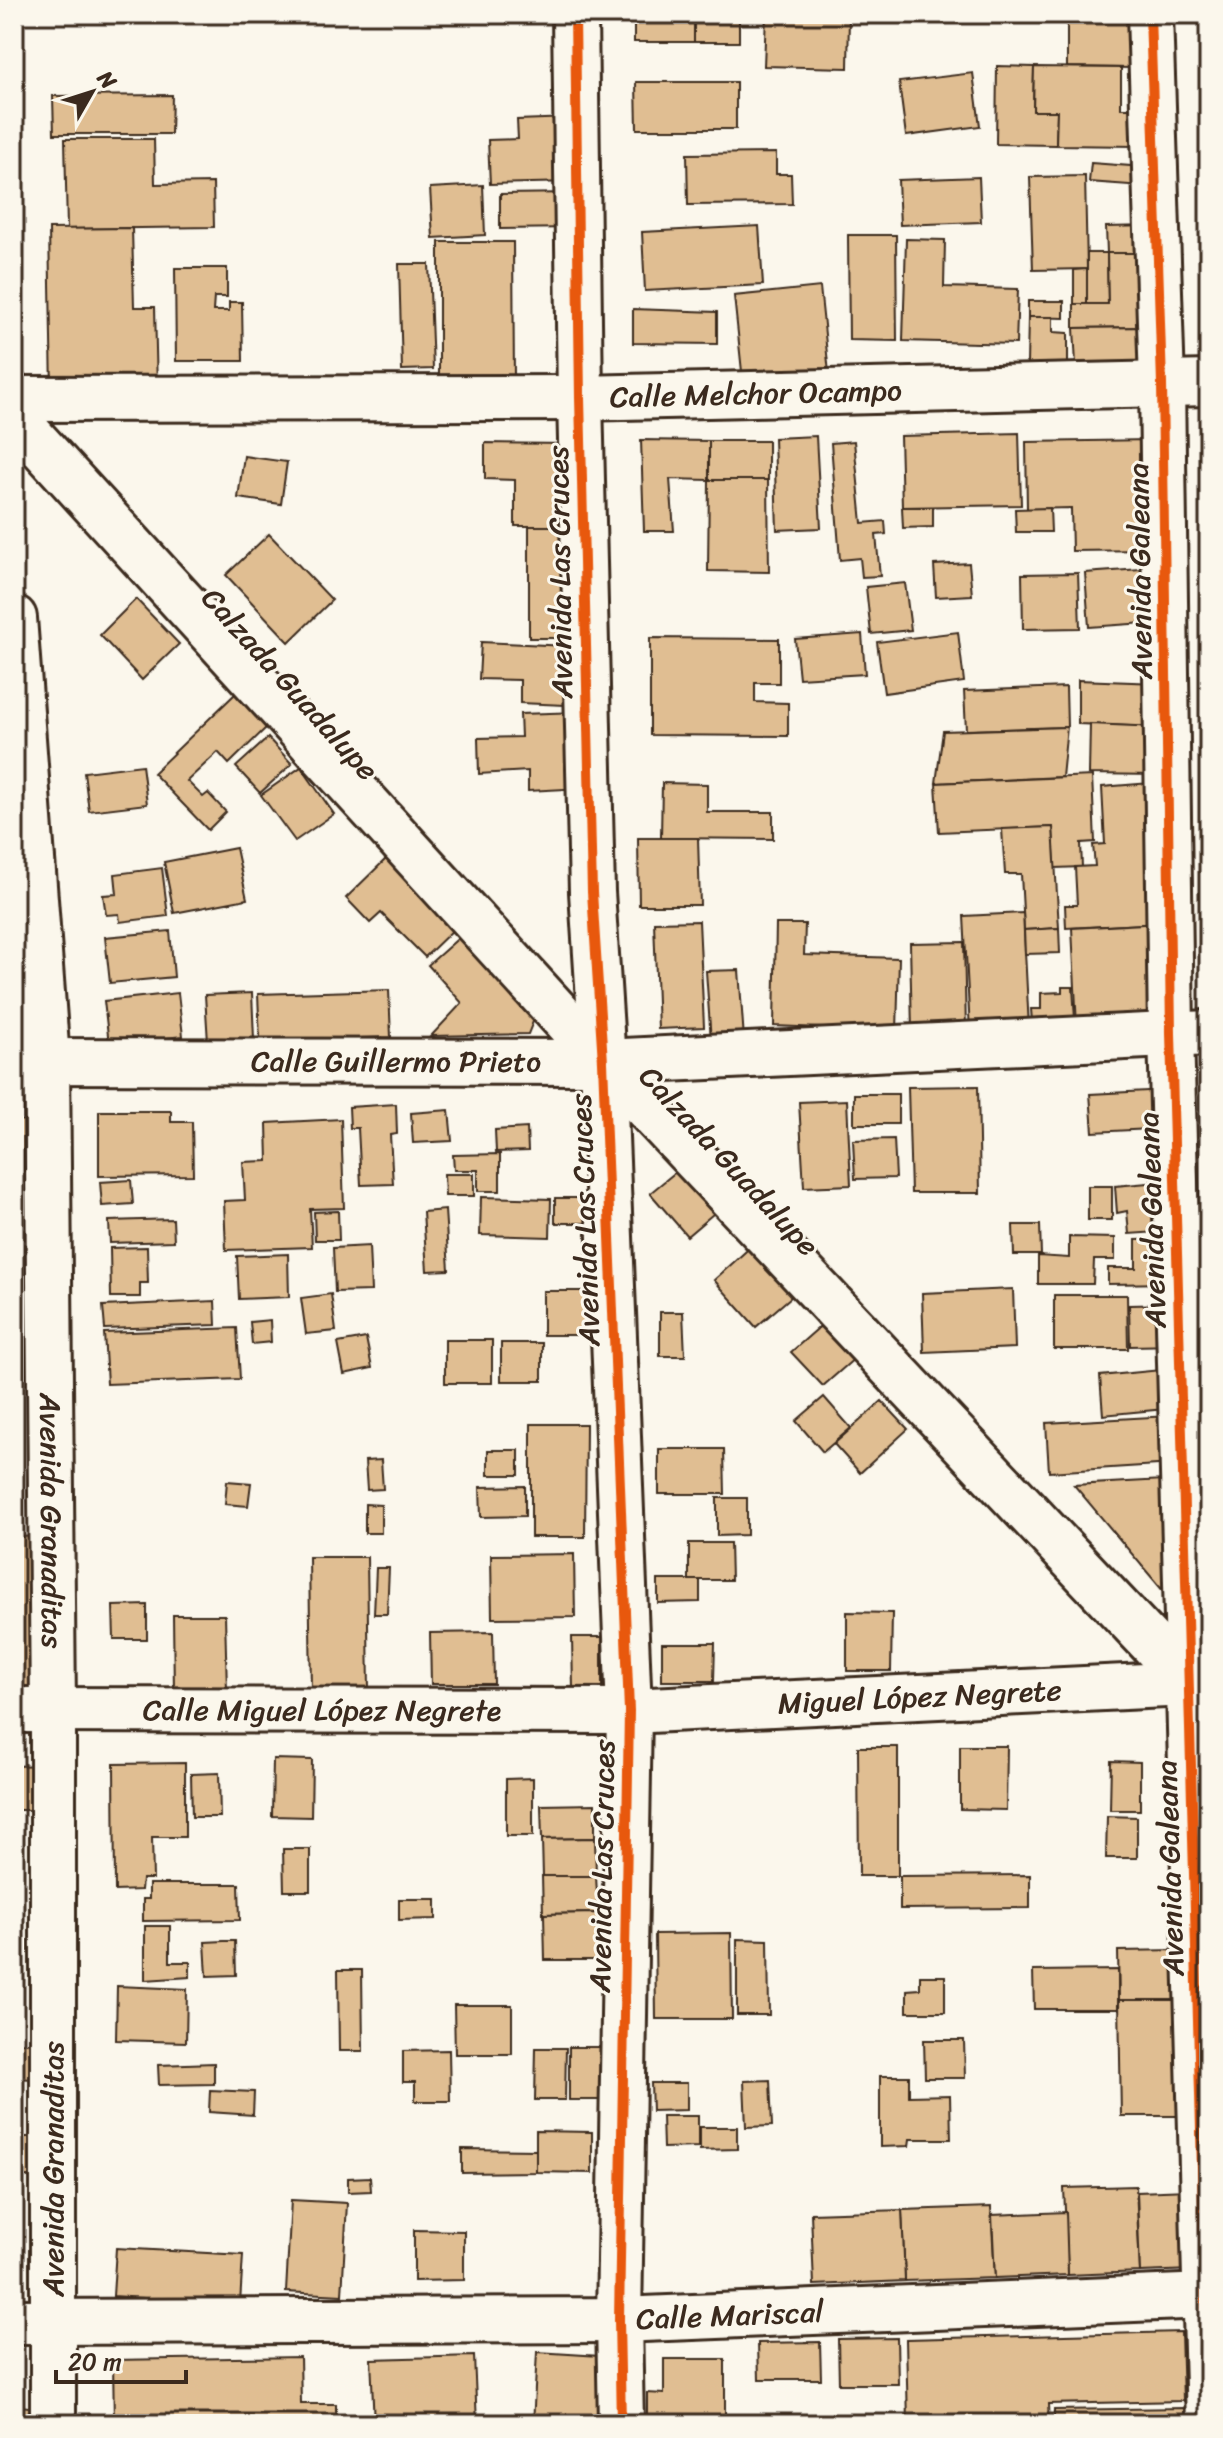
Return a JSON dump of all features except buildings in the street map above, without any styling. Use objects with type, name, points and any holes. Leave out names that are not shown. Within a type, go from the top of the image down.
[{"type":"street","name":"Avenida Las Cruces","points":[[575,14],[580,398],[592,892],[603,1062],[629,1711],[619,2320],[621,2424]]},
{"type":"street","name":"Avenida Galeana","points":[[1150,14],[1162,384],[1190,1033],[1209,2424]]},
{"type":"street","name":"Calle Melchor Ocampo","points":[[14,399],[580,398],[1209,383]]},
{"type":"street","name":"Calzada Guadalupe","points":[[14,417],[603,1062],[1199,1683]]},
{"type":"street","name":"Avenida Granaditas","points":[[14,618],[31,1060],[33,2321],[53,2424]]},
{"type":"street","name":"Calle Guillermo Prieto","points":[[31,1060],[603,1062],[1190,1033]]},
{"type":"street","name":"Miguel López Negrete","points":[[629,1711],[1199,1683]]},
{"type":"street","name":"Calle Miguel López Negrete","points":[[34,1710],[629,1711]]},
{"type":"street","name":"Calle Mariscal","points":[[33,2321],[619,2320],[1207,2296]]},
{"type":"cycle path","points":[[575,14],[580,398],[592,892],[603,1062],[629,1711],[619,2320],[621,2424]]},
{"type":"cycle path","points":[[1150,14],[1162,384],[1171,1033],[1209,2424]]}]
